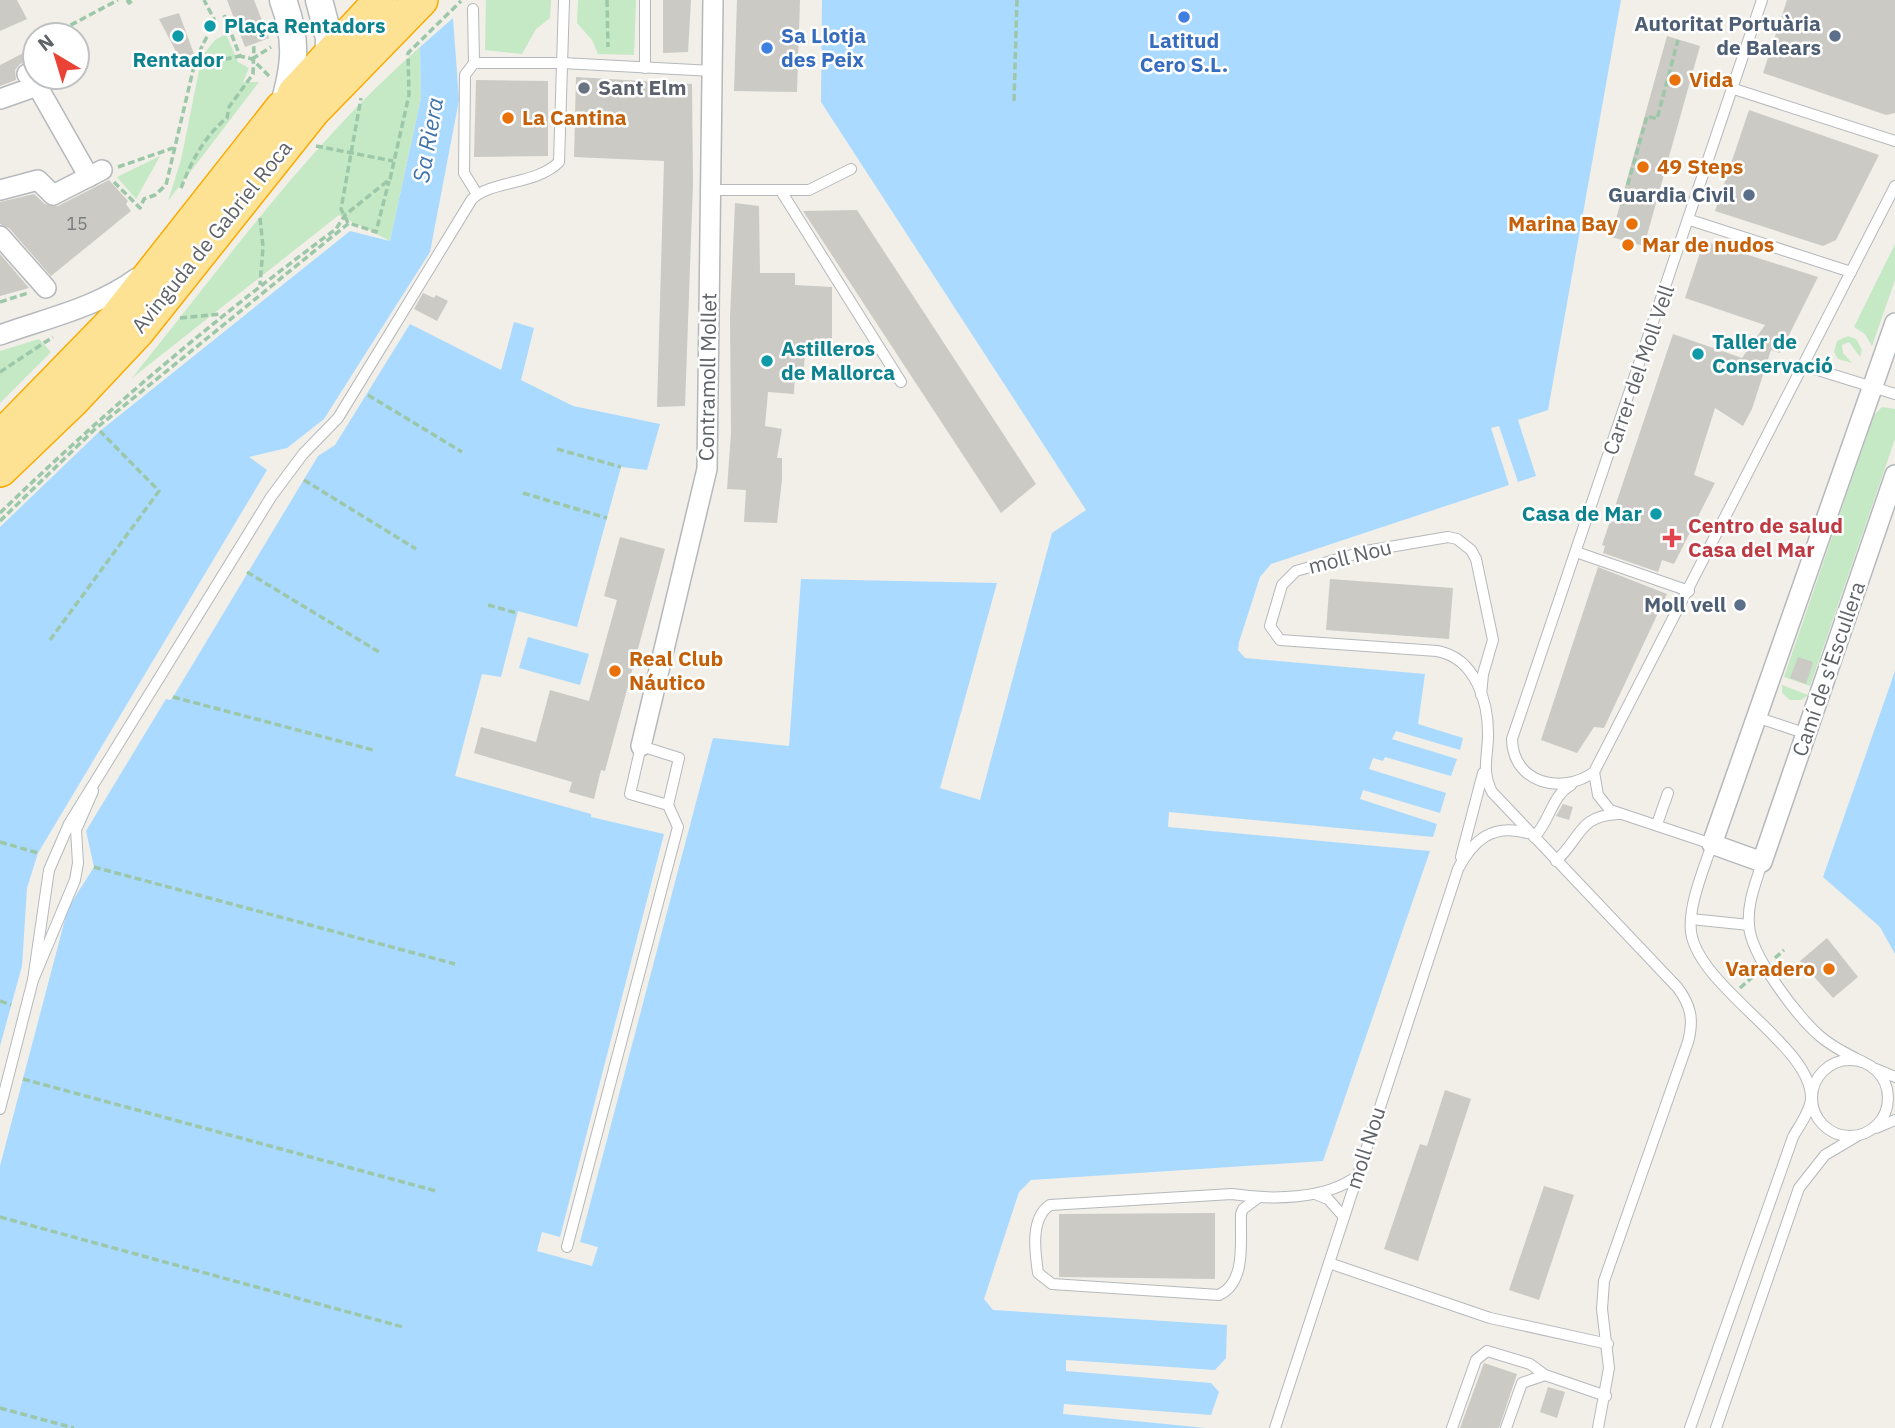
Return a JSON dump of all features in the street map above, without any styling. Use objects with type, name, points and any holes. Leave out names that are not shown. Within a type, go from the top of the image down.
[{"type":"highway","name":"Avinguda de Gabriel Roca","points":[[0,438],[82,356],[161,262],[291,98],[381,0]]},
{"type":"highway","name":"Avinguda de Gabriel Roca","points":[[0,470],[74,400],[137,332],[291,98],[376,44],[421,0]]},
{"type":"main road","points":[[283,0],[294,33],[291,98]]},
{"type":"main road","points":[[319,0],[326,21],[330,54]]},
{"type":"main road","points":[[294,33],[314,48],[330,54],[343,54],[376,44]]},
{"type":"street","name":"Contramoll Mollet","points":[[640,746],[707,469],[713,190],[713,0]]},
{"type":"street","points":[[0,99],[34,83],[96,174],[53,195],[38,180],[0,190]]},
{"type":"street","points":[[0,236],[44,286]]},
{"type":"street","points":[[0,335],[71,313],[124,288],[161,262]]},
{"type":"street","points":[[1762,862],[1712,844],[1895,323]]},
{"type":"street","name":"Camí de s'Escullera","points":[[1762,862],[1895,475]]},
{"type":"lane","points":[[33,980],[60,908],[75,880],[78,863],[76,830],[94,787],[271,497],[303,454],[338,418],[477,194],[547,171],[559,162],[564,0]]},
{"type":"lane","points":[[645,0],[645,68]]},
{"type":"lane","name":"Carrer del Moll Vell","points":[[1576,782],[1558,785],[1536,780],[1518,764],[1513,752],[1513,739],[1762,0]]},
{"type":"lane","points":[[473,9],[474,63],[465,75],[464,173],[477,194]]},
{"type":"lane","points":[[474,63],[562,63],[713,71]]},
{"type":"lane","points":[[1734,89],[1895,141]]},
{"type":"lane","points":[[713,190],[808,190],[850,169]]},
{"type":"lane","points":[[1534,837],[1545,825],[1560,793],[1594,772],[1805,366],[1895,186]]},
{"type":"lane","points":[[781,191],[901,382]]},
{"type":"lane","points":[[1690,220],[1851,272]]},
{"type":"lane","points":[[1805,366],[1895,394]]},
{"type":"lane","name":"moll Nou","points":[[1275,1428],[1458,869],[1484,769],[1488,719],[1482,695],[1464,664],[1445,653],[1280,640],[1270,626],[1282,585],[1296,571],[1366,551],[1448,537],[1463,542],[1476,559],[1493,640],[1483,674],[1482,695]]},
{"type":"lane","points":[[1576,552],[1689,591]]},
{"type":"lane","points":[[1756,717],[1807,734]]},
{"type":"lane","points":[[567,1247],[678,827],[668,805],[679,758],[640,746]]},
{"type":"lane","name":"Contramoll Mollet","points":[[640,746],[630,794],[668,805]]},
{"type":"lane","points":[[1484,769],[1492,792],[1677,987],[1685,997],[1692,1019],[1688,1042],[1604,1281],[1602,1309],[1608,1344],[1606,1396],[1598,1428]]},
{"type":"lane","points":[[1594,772],[1598,795],[1619,814]]},
{"type":"lane","points":[[0,1109],[33,980],[54,857],[83,799],[94,787]]},
{"type":"lane","points":[[1657,824],[1668,793]]},
{"type":"lane","points":[[1556,861],[1572,846],[1587,821],[1600,816],[1619,814],[1657,824],[1712,844],[1691,919],[1695,944],[1704,960],[1804,1074],[1811,1101],[1822,1125],[1832,1132],[1857,1136]]},
{"type":"lane","name":"moll Nou","points":[[1458,869],[1473,844],[1492,832],[1518,830],[1534,837]]},
{"type":"lane","points":[[1762,862],[1750,903],[1749,925],[1754,945],[1766,965],[1797,1011],[1821,1037],[1895,1077]]},
{"type":"lane","points":[[1691,919],[1749,925]]},
{"type":"lane","points":[[1690,1428],[1793,1137],[1811,1101],[1819,1076],[1828,1067],[1851,1060],[1863,1062]]},
{"type":"lane","points":[[1870,1132],[1879,1124],[1888,1101],[1882,1077],[1874,1068]]},
{"type":"lane","points":[[1716,1428],[1799,1188],[1825,1155],[1857,1136],[1895,1119]]},
{"type":"lane","points":[[1259,1197],[1243,1209],[1239,1270],[1231,1286],[1219,1295],[1052,1284],[1038,1273],[1037,1224],[1040,1216],[1050,1206],[1232,1194],[1259,1197],[1314,1194],[1339,1188],[1357,1176]]},
{"type":"lane","points":[[1314,1194],[1328,1199],[1344,1217]]},
{"type":"lane","points":[[1329,1263],[1490,1318],[1608,1344]]},
{"type":"lane","points":[[1452,1428],[1476,1360],[1482,1353],[1491,1352],[1530,1364],[1545,1375],[1606,1396]]},
{"type":"lane","points":[[1506,1428],[1522,1383],[1545,1375]]},
{"type":"path","points":[[78,21],[118,0]]},
{"type":"path","points":[[96,174],[140,208],[144,199],[155,195],[166,185],[198,52],[207,40],[214,19],[204,0]]},
{"type":"path","points":[[607,0],[608,47]]},
{"type":"path","points":[[1014,101],[1017,0]]},
{"type":"path","points":[[363,89],[341,209],[349,223],[376,232],[409,95],[408,53],[460,2]]},
{"type":"path","points":[[224,15],[240,56]]},
{"type":"path","points":[[1622,205],[1647,116],[1657,119],[1678,40]]},
{"type":"path","points":[[181,188],[198,153],[215,127],[227,118],[229,107],[254,74],[254,44]]},
{"type":"path","points":[[262,53],[270,62]]},
{"type":"path","points":[[194,66],[240,56],[252,59],[291,98]]},
{"type":"path","points":[[309,144],[393,161]]},
{"type":"path","points":[[124,166],[174,148]]},
{"type":"path","points":[[0,513],[89,427],[224,313],[336,229],[345,215],[390,179]]},
{"type":"path","points":[[260,216],[263,247],[260,285]]},
{"type":"path","points":[[0,521],[94,430],[349,223]]},
{"type":"path","points":[[0,302],[44,286]]},
{"type":"path","points":[[0,372],[50,342],[71,313]]},
{"type":"path","points":[[168,319],[224,313]]},
{"type":"path","points":[[367,395],[462,452]]},
{"type":"path","points":[[50,640],[159,491],[100,431]]},
{"type":"path","points":[[557,449],[621,467]]},
{"type":"path","points":[[304,480],[416,549]]},
{"type":"path","points":[[523,493],[607,518]]},
{"type":"path","points":[[247,572],[379,652]]},
{"type":"path","points":[[488,605],[517,613]]},
{"type":"path","points":[[173,697],[373,750]]},
{"type":"path","points":[[0,842],[37,853]]},
{"type":"path","points":[[94,867],[455,964]]},
{"type":"path","points":[[1733,994],[1784,950]]},
{"type":"path","points":[[0,1001],[11,1005]]},
{"type":"path","points":[[23,1079],[436,1191]]},
{"type":"path","points":[[0,1217],[403,1326]]},
{"type":"path","points":[[0,1408],[74,1428]]},
{"type":"green space","points":[[486,0],[551,0],[550,18],[536,29],[522,54],[485,50]]},
{"type":"green space","points":[[578,0],[636,0],[634,55],[598,54],[592,40],[577,23]]},
{"type":"green space","points":[[226,34],[238,62],[249,68],[243,82],[259,82],[168,201],[181,160],[202,56],[215,40]]},
{"type":"green space","points":[[420,47],[421,98],[390,241],[339,215],[132,378],[304,164],[380,84]]},
{"type":"green space","points":[[160,156],[136,199],[117,177]]},
{"type":"green space","points":[[1895,244],[1895,280],[1872,346],[1865,334],[1854,327]]},
{"type":"green space","points":[[1848,336],[1856,339],[1862,350],[1860,357],[1849,342],[1842,345],[1843,353],[1852,363],[1838,359],[1834,352],[1837,341]]},
{"type":"green space","points":[[39,339],[51,352],[0,403],[0,351]]},
{"type":"green space","points":[[1882,407],[1895,409],[1895,439],[1810,686],[1784,677],[1874,415]]},
{"type":"green space","points":[[1782,685],[1808,695],[1801,700],[1790,700],[1782,693]]},
{"type":"water","points":[[822,0],[1621,0],[1548,410],[1518,420],[1536,476],[1518,482],[1499,426],[1491,428],[1509,485],[1271,564],[1260,577],[1239,642],[1238,650],[1245,658],[1425,674],[1418,724],[1463,738],[1460,750],[1396,731],[1392,739],[1457,759],[1451,776],[1385,757],[1383,761],[1373,758],[1369,769],[1446,793],[1440,813],[1363,790],[1360,799],[1437,824],[1433,837],[1169,812],[1168,827],[1430,851],[1323,1161],[1031,1180],[1019,1192],[984,1299],[993,1310],[1227,1325],[1226,1358],[1215,1370],[1066,1360],[1066,1371],[1211,1383],[1219,1392],[1211,1415],[1064,1404],[1063,1414],[1206,1428],[0,1428],[0,1166],[68,908],[94,867],[86,831],[166,699],[173,697],[318,456],[335,445],[410,324],[501,370],[514,322],[534,328],[521,380],[573,406],[660,424],[647,470],[621,467],[577,627],[518,611],[501,677],[482,674],[455,776],[591,814],[591,817],[664,834],[560,1237],[542,1232],[537,1251],[592,1266],[598,1247],[580,1242],[713,738],[789,746],[801,579],[997,583],[940,788],[980,800],[1052,533],[1086,510],[821,102]]},
{"type":"water","name":"Sa Riera","points":[[453,18],[459,100],[430,252],[324,419],[287,448],[249,457],[267,470],[38,853],[27,888],[22,966],[0,1046],[0,527],[100,431],[350,231],[390,241],[421,98],[420,47]]},
{"type":"water","points":[[528,637],[589,654],[580,685],[519,668]]},
{"type":"water","points":[[1895,671],[1895,954],[1880,927],[1823,877]]},
{"type":"building","points":[[0,0],[17,0],[27,19],[0,31]]},
{"type":"building","points":[[227,0],[254,0],[269,38],[245,47]]},
{"type":"building","points":[[663,0],[691,0],[688,52],[663,53]]},
{"type":"building","name":"Sa Llotja des Peix","points":[[737,0],[800,0],[797,92],[734,91]]},
{"type":"building","name":"Autoritat Portuària de Balears","points":[[1787,0],[1895,0],[1895,113],[1886,115],[1763,73]]},
{"type":"building","name":"Rentador","points":[[179,13],[194,54],[180,59],[159,19]]},
{"type":"building","points":[[1667,36],[1700,46],[1644,246],[1611,237]]},
{"type":"building","points":[[21,54],[21,64],[15,70],[16,80],[0,86],[0,65]]},
{"type":"building","points":[[576,77],[692,84],[693,184],[685,406],[657,407],[664,161],[574,157]]},
{"type":"building","points":[[476,80],[548,81],[548,156],[474,157]]},
{"type":"building","points":[[1749,110],[1879,155],[1836,240],[1823,246],[1715,211]]},
{"type":"building","points":[[109,180],[128,201],[126,204],[131,211],[51,276],[9,228],[0,224],[0,202],[34,194],[45,204],[58,206]]},
{"type":"building","name":"Astilleros de Mallorca","points":[[735,203],[759,206],[760,273],[795,273],[795,285],[832,287],[832,355],[805,353],[804,367],[795,368],[794,394],[768,392],[765,426],[782,429],[777,458],[782,458],[782,480],[777,523],[744,522],[746,490],[727,489],[731,433],[730,317]]},
{"type":"building","points":[[857,210],[1036,484],[1001,513],[803,211]]},
{"type":"building","name":"Taller de Conservació","points":[[1704,241],[1818,277],[1780,353],[1771,350],[1752,409],[1743,426],[1715,408],[1694,475],[1715,483],[1674,564],[1662,560],[1658,572],[1603,553],[1605,546],[1602,545],[1673,334],[1742,358],[1765,325],[1685,298]]},
{"type":"building","points":[[0,254],[29,288],[0,296]]},
{"type":"building","points":[[423,293],[448,301],[437,321],[414,309]]},
{"type":"building","name":"Real Club Náutico","points":[[620,537],[665,549],[605,771],[601,770],[594,799],[569,792],[572,782],[474,753],[481,727],[536,742],[550,690],[589,701],[617,600],[604,596]]},
{"type":"building","points":[[1598,567],[1667,594],[1604,728],[1594,727],[1577,753],[1541,740]]},
{"type":"building","points":[[1330,579],[1453,588],[1449,639],[1326,630]]},
{"type":"building","points":[[1798,657],[1813,662],[1806,684],[1790,678]]},
{"type":"building","points":[[1563,804],[1573,807],[1569,820],[1556,816]]},
{"type":"building","name":"Varadero","points":[[1827,938],[1858,977],[1833,998],[1800,961]]},
{"type":"building","points":[[1445,1090],[1471,1099],[1418,1261],[1384,1249],[1420,1144],[1427,1146]]},
{"type":"building","points":[[1544,1186],[1574,1195],[1539,1300],[1509,1290]]},
{"type":"building","points":[[1215,1213],[1215,1279],[1059,1277],[1059,1214]]},
{"type":"building","points":[[1484,1363],[1517,1374],[1499,1428],[1460,1428]]},
{"type":"building","points":[[1548,1387],[1565,1392],[1557,1418],[1540,1412]]},
{"type":"place","name":"Latitud Cero S.L.","points":[[1184,17]]},
{"type":"place","name":"Plaça Rentadors","points":[[210,26]]},
{"type":"place","name":"Rentador","points":[[178,36]]},
{"type":"place","name":"Autoritat Portuària de Balears","points":[[1835,36]]},
{"type":"place","name":"Sa Llotja des Peix","points":[[767,48]]},
{"type":"place","name":"Vida","points":[[1675,80]]},
{"type":"place","name":"Sant Elm","points":[[584,88]]},
{"type":"place","name":"La Cantina","points":[[508,118]]},
{"type":"place","name":"49 Steps","points":[[1643,167]]},
{"type":"place","name":"Guardia Civil","points":[[1749,195]]},
{"type":"place","name":"Marina Bay","points":[[1632,224]]},
{"type":"place","name":"Mar de nudos","points":[[1628,245]]},
{"type":"place","name":"Taller de Conservació","points":[[1698,354]]},
{"type":"place","name":"Astilleros de Mallorca","points":[[767,361]]},
{"type":"place","name":"Casa de Mar","points":[[1656,514]]},
{"type":"place","name":"Centro de salud Casa del Mar","points":[[1672,538]]},
{"type":"place","name":"Moll vell","points":[[1740,605]]},
{"type":"place","name":"Real Club Náutico","points":[[615,671]]},
{"type":"place","name":"Varadero","points":[[1829,969]]}]
